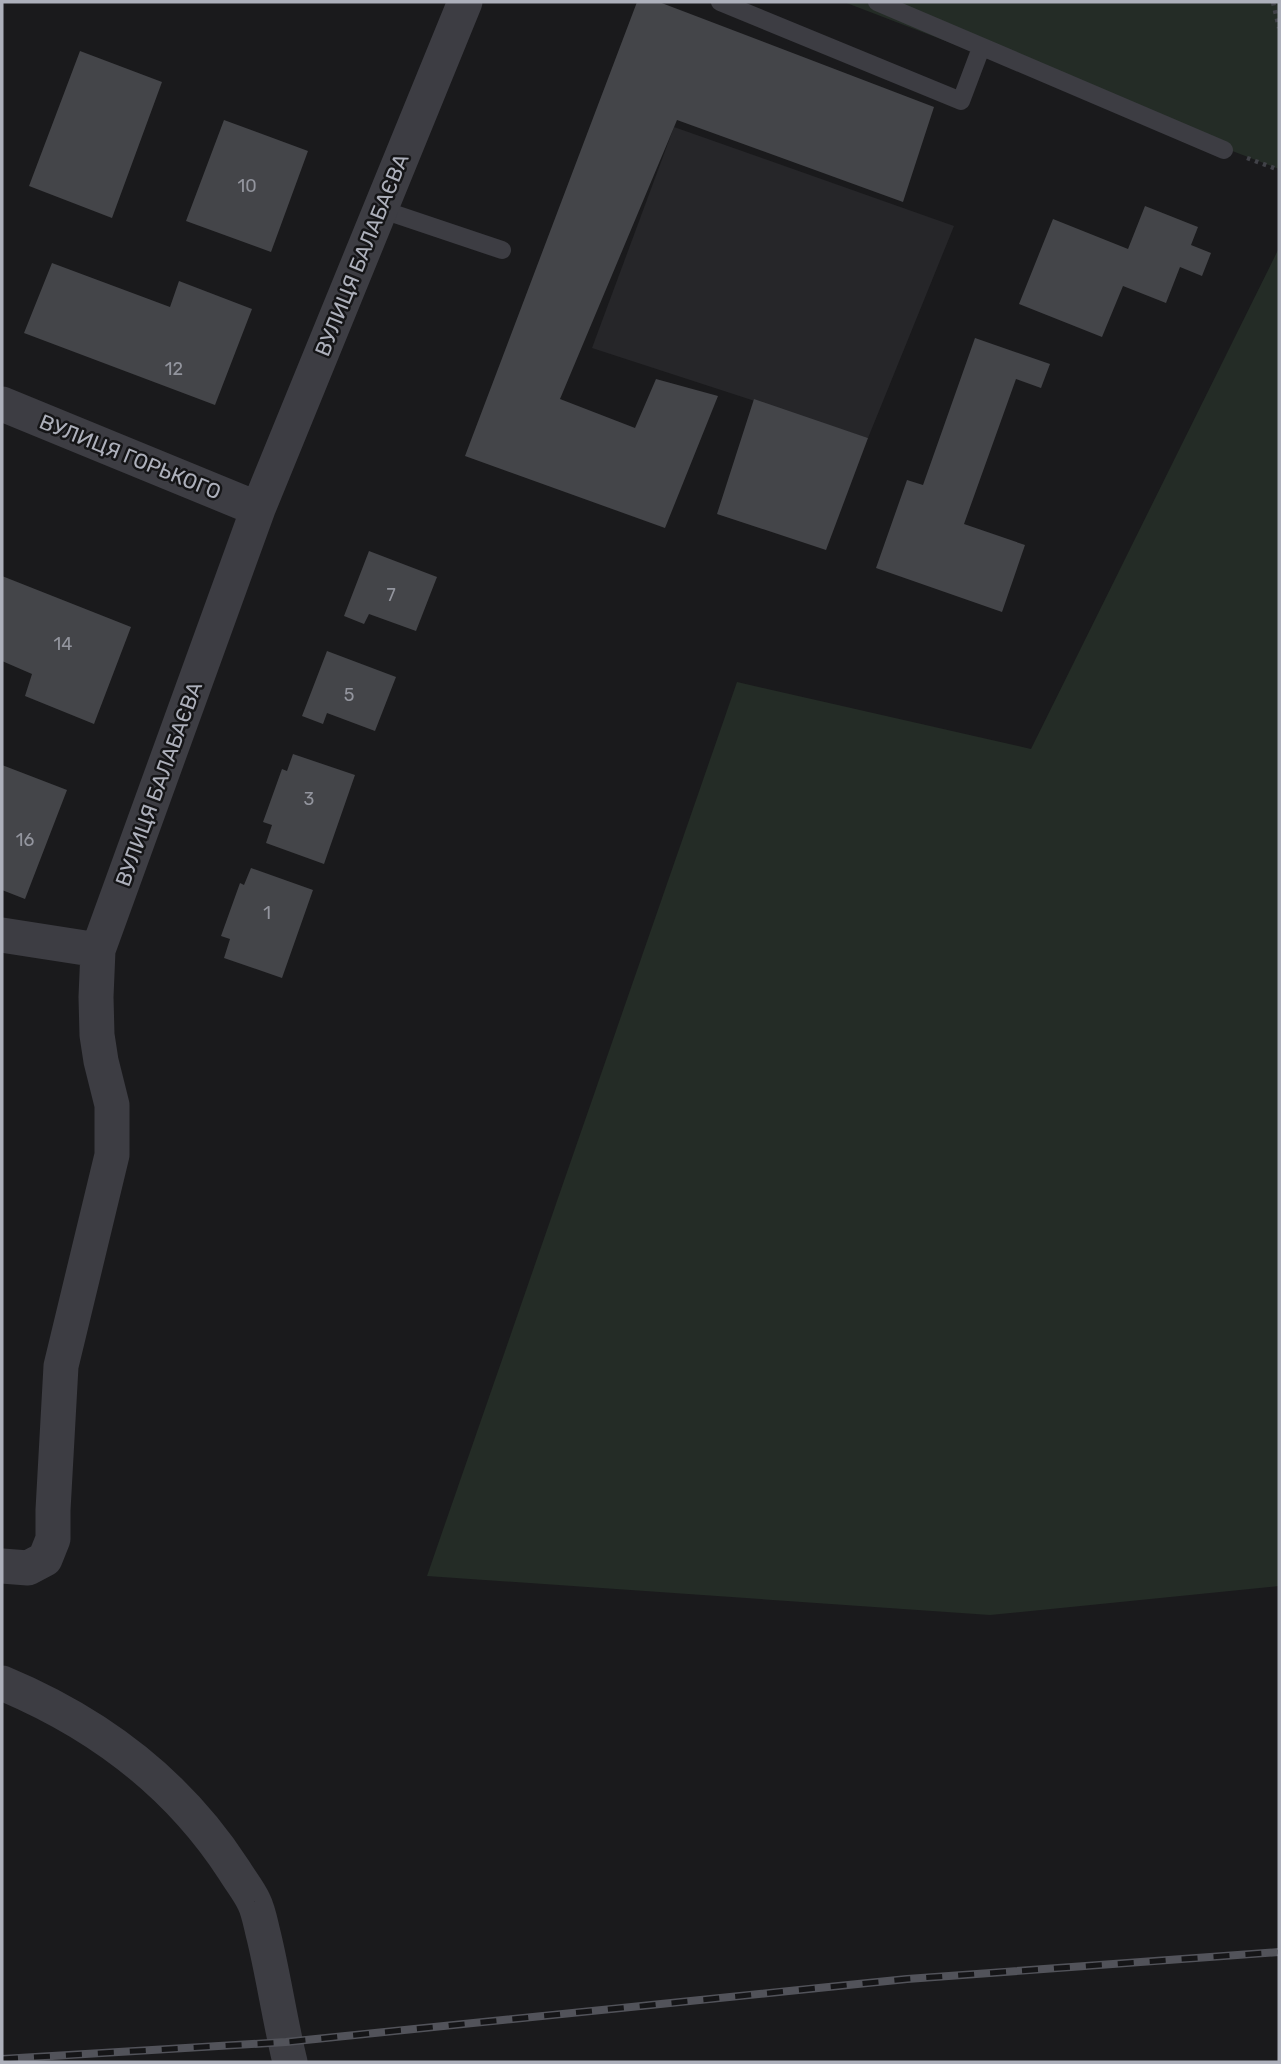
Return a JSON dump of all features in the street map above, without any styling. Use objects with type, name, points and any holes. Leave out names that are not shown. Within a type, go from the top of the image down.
[{"type":"street","name":"ВУЛИЦЯ БАЛАБАЄВА","points":[[2,1566],[28,1568],[45,1559],[53,1539],[52,1510],[61,1366],[111,1155],[112,1105],[100,1061],[97,1035],[98,950],[258,509],[465,2]]},
{"type":"street","name":"ВУЛИЦЯ ГОРЬКОГО","points":[[2,404],[258,509]]},
{"type":"street","points":[[2,935],[98,950]]},
{"type":"street","points":[[2,1684],[43,1700],[145,1766],[184,1804],[220,1849],[255,1903],[290,2062]]},
{"type":"lane","points":[[720,2],[961,101],[981,48]]},
{"type":"lane","points":[[877,2],[1224,150]]},
{"type":"lane","points":[[380,209],[502,250]]},
{"type":"path","points":[[1273,2],[1279,28]]},
{"type":"path","points":[[1224,150],[1279,170]]},
{"type":"shaded area","points":[[844,2],[1279,2],[1279,169]]},
{"type":"shaded area","points":[[674,127],[954,226],[868,438],[592,348]]},
{"type":"shaded area","points":[[1279,248],[1279,1586],[990,1615],[427,1576],[737,682],[1031,749]]},
{"type":"building","points":[[637,2],[659,2],[934,107],[903,202],[677,120],[560,399],[635,428],[656,379],[718,396],[665,528],[465,456]]},
{"type":"building","points":[[80,51],[162,82],[112,218],[29,186]]},
{"type":"building","points":[[224,120],[308,151],[271,252],[186,221]]},
{"type":"building","points":[[1145,206],[1198,227],[1191,245],[1211,253],[1202,276],[1180,267],[1166,303],[1123,286],[1102,337],[1019,304],[1053,219],[1128,249]]},
{"type":"building","points":[[52,263],[170,307],[179,281],[252,309],[215,405],[24,333]]},
{"type":"building","points":[[975,338],[1050,364],[1041,388],[1016,379],[964,524],[1025,545],[1002,612],[876,568],[907,480],[923,485]]},
{"type":"building","points":[[754,399],[868,438],[826,550],[717,514]]},
{"type":"building","points":[[369,551],[437,577],[416,631],[369,614],[364,624],[344,616]]},
{"type":"building","points":[[2,576],[131,627],[94,724],[25,696],[32,674],[2,661]]},
{"type":"building","points":[[327,651],[396,677],[375,731],[327,713],[323,724],[302,716]]},
{"type":"building","points":[[293,754],[355,775],[324,864],[266,843],[272,825],[263,822],[282,769],[287,771]]},
{"type":"building","points":[[2,765],[67,790],[25,899],[2,890]]},
{"type":"building","points":[[251,868],[313,890],[282,978],[224,958],[230,939],[221,936],[240,883],[244,885]]},
{"type":"railway","points":[[2,2059],[286,2042],[907,1979],[1279,1952]]}]
